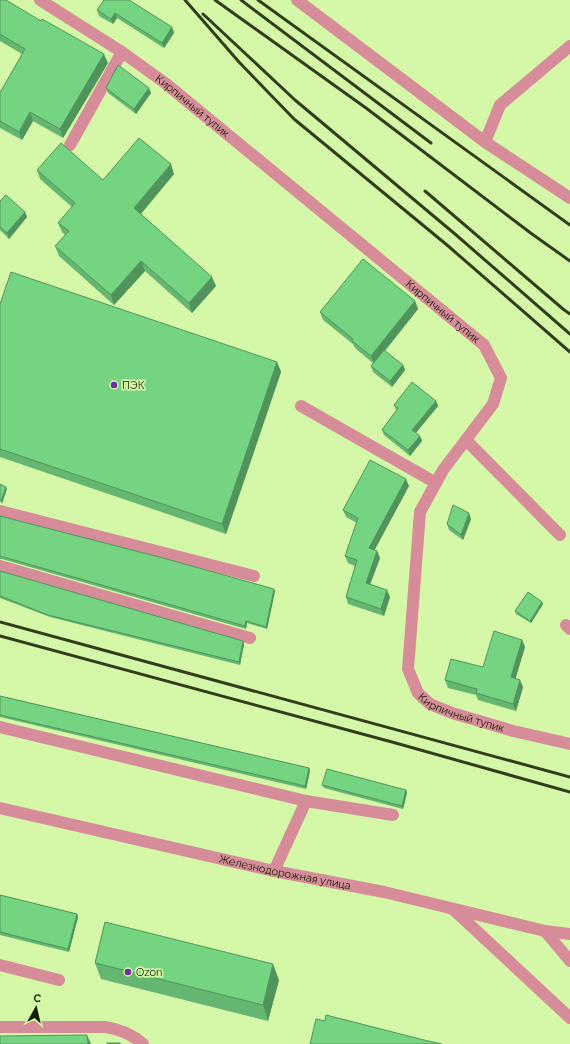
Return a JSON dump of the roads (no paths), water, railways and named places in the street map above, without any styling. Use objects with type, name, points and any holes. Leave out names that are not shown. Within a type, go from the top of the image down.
[{"type":"street","name":"Кирпичный тупик","points":[[40,0],[122,52],[165,83],[484,345],[501,378],[493,404],[443,470],[420,512],[408,669],[418,693],[430,704],[452,713],[513,731],[570,744]]},
{"type":"street","points":[[296,0],[485,142],[570,198]]},
{"type":"street","points":[[485,142],[500,105],[570,46]]},
{"type":"street","points":[[70,145],[122,52]]},
{"type":"street","points":[[301,406],[436,483]]},
{"type":"street","points":[[466,440],[560,535]]},
{"type":"street","points":[[0,511],[254,576]]},
{"type":"street","points":[[0,566],[250,638]]},
{"type":"street","points":[[0,727],[306,801],[393,816]]},
{"type":"street","points":[[274,871],[306,801]]},
{"type":"street","name":"Железнодорожная улица","points":[[0,808],[274,871],[384,892],[545,931],[570,934]]},
{"type":"street","points":[[453,909],[570,1018]]},
{"type":"street","points":[[545,931],[570,961]]},
{"type":"street","points":[[0,965],[59,980]]},
{"type":"street","points":[[0,1027],[104,1027],[118,1029],[128,1033],[144,1044]]},
{"type":"railway","points":[[185,0],[239,62],[294,119],[447,245],[570,352]]},
{"type":"railway","points":[[215,0],[366,108],[570,261]]},
{"type":"railway","points":[[241,0],[431,143]]},
{"type":"railway","points":[[258,0],[570,225]]},
{"type":"railway","points":[[203,14],[295,100],[455,234],[570,334]]},
{"type":"railway","points":[[425,191],[570,314]]},
{"type":"railway","points":[[0,622],[570,777]]},
{"type":"railway","points":[[0,636],[392,742],[570,792]]},
{"type":"place","name":"ПЭК","points":[[114,385]]},
{"type":"place","name":"Ozon","points":[[128,972]]}]
